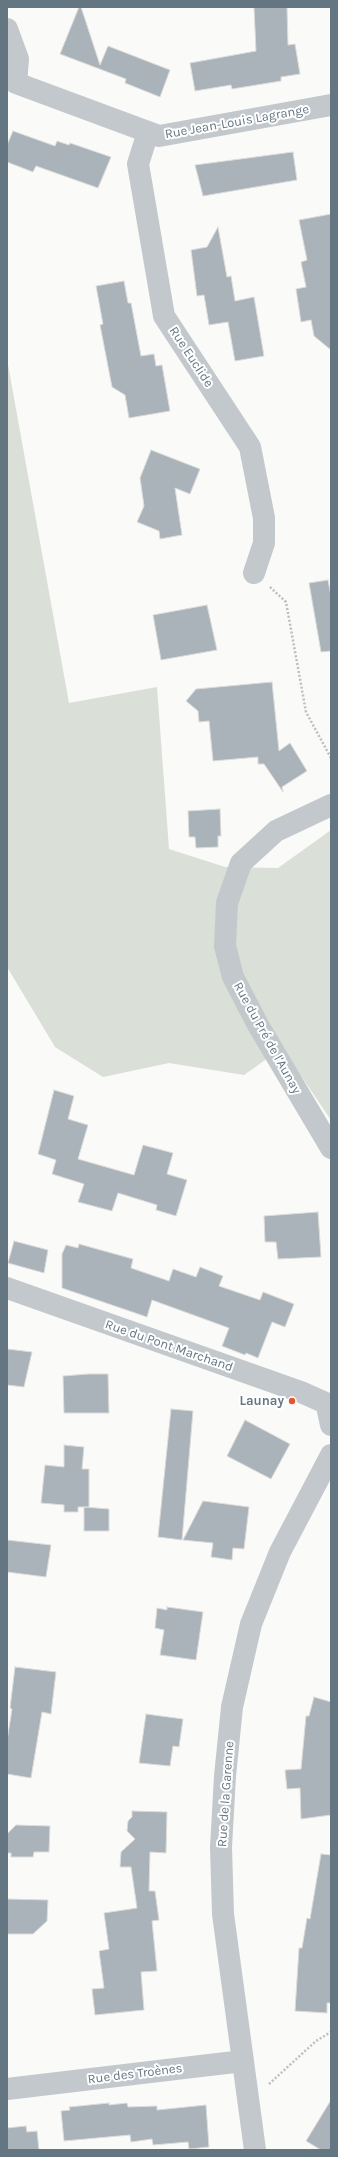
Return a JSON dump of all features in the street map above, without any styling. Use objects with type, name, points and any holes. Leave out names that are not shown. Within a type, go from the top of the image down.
[{"type":"street","name":"Rue Jean-Louis Lagrange","points":[[7,29],[18,60],[12,82],[159,136],[331,105]]},
{"type":"street","name":"Rue Euclide","points":[[148,132],[138,164],[164,316],[250,447],[264,518],[264,544],[254,573]]},
{"type":"street","name":"Rue du Pré de l'Aunay","points":[[331,805],[276,831],[241,863],[227,904],[225,946],[233,977],[258,1025],[331,1148]]},
{"type":"street","name":"Rue du Pont Marchand","points":[[7,1288],[300,1392],[331,1411]]},
{"type":"street","name":"Rue de la Garenne","points":[[255,2150],[223,1914],[222,1847],[225,1776],[232,1707],[254,1616],[280,1552],[331,1455]]},
{"type":"street","name":"Rue des Troènes","points":[[17,2088],[242,2061]]},
{"type":"path","points":[[254,573],[286,602],[306,712],[331,758]]},
{"type":"path","points":[[248,2104],[316,2041],[331,2032]]},
{"type":"shaded area","points":[[7,359],[69,703],[157,687],[169,849],[225,867],[278,868],[331,830],[331,1120],[282,1048],[244,1075],[169,1063],[103,1077],[55,1047],[7,967]]},
{"type":"building","points":[[79,7],[81,7],[100,65],[108,46],[170,70],[160,97],[125,83],[126,79],[60,54]]},
{"type":"building","points":[[254,7],[287,7],[288,45],[295,44],[300,74],[281,77],[281,81],[232,89],[231,85],[195,91],[190,63],[256,51]]},
{"type":"building","points":[[13,131],[55,146],[57,141],[69,145],[70,143],[111,157],[98,188],[36,166],[33,172],[7,162],[7,145]]},
{"type":"building","points":[[293,152],[297,180],[203,196],[195,165]]},
{"type":"building","points":[[331,214],[331,350],[314,336],[311,320],[301,322],[296,289],[306,287],[301,262],[307,260],[299,220]]},
{"type":"building","points":[[218,227],[227,277],[231,276],[235,301],[254,297],[264,356],[235,361],[228,322],[209,325],[204,295],[197,296],[191,250],[207,247]]},
{"type":"building","points":[[124,281],[128,303],[131,303],[141,356],[154,354],[156,366],[162,365],[170,411],[129,418],[125,395],[112,387],[100,325],[103,324],[96,286]]},
{"type":"building","points":[[151,450],[200,469],[190,494],[175,488],[182,535],[160,539],[159,531],[137,522],[144,506],[140,478]]},
{"type":"building","points":[[328,580],[331,596],[331,651],[321,652],[309,583]]},
{"type":"building","points":[[207,605],[217,650],[161,660],[153,615]]},
{"type":"building","points":[[272,682],[279,751],[290,743],[307,771],[282,787],[283,792],[264,764],[258,764],[258,757],[213,761],[209,721],[199,722],[198,711],[186,701],[196,689]]},
{"type":"building","points":[[220,809],[221,836],[218,836],[218,847],[196,848],[195,837],[189,837],[188,811]]},
{"type":"building","points":[[54,1090],[74,1096],[68,1119],[88,1125],[78,1159],[134,1175],[143,1145],[173,1153],[167,1174],[187,1180],[176,1216],[156,1210],[157,1205],[118,1193],[112,1211],[78,1202],[84,1184],[52,1174],[56,1160],[38,1154]]},
{"type":"building","points":[[318,1212],[321,1257],[278,1259],[276,1242],[265,1242],[264,1216]]},
{"type":"building","points":[[14,1241],[48,1250],[44,1273],[8,1263]]},
{"type":"building","points":[[79,1244],[133,1259],[131,1268],[169,1281],[173,1269],[196,1277],[200,1267],[223,1276],[219,1286],[260,1300],[263,1292],[294,1304],[285,1327],[272,1322],[258,1358],[246,1353],[245,1355],[222,1346],[229,1328],[152,1300],[147,1317],[62,1288],[62,1254],[66,1245],[78,1248]]},
{"type":"building","points":[[7,1349],[32,1352],[24,1387],[7,1385]]},
{"type":"building","points":[[108,1374],[109,1413],[64,1413],[63,1376]]},
{"type":"building","points":[[171,1409],[193,1411],[182,1540],[158,1537]]},
{"type":"building","points":[[245,1420],[290,1444],[271,1479],[227,1456]]},
{"type":"building","points":[[64,1445],[84,1447],[82,1469],[89,1469],[89,1507],[78,1507],[78,1512],[64,1512],[64,1505],[41,1503],[45,1465],[64,1467]]},
{"type":"building","points":[[203,1501],[249,1507],[244,1549],[233,1548],[232,1560],[211,1557],[213,1543],[183,1540]]},
{"type":"building","points":[[84,1507],[109,1509],[109,1531],[84,1531]]},
{"type":"building","points":[[7,1540],[51,1545],[46,1577],[7,1572]]},
{"type":"building","points":[[167,1607],[203,1612],[196,1660],[160,1655],[164,1630],[155,1628],[157,1608],[167,1610]]},
{"type":"building","points":[[15,1667],[56,1672],[51,1714],[42,1712],[31,1778],[7,1774],[7,1741],[12,1709],[10,1708]]},
{"type":"building","points":[[314,1697],[331,1702],[331,1815],[301,1819],[300,1788],[287,1789],[285,1770],[301,1769],[306,1716],[309,1716]]},
{"type":"building","points":[[146,1714],[183,1719],[179,1747],[173,1746],[170,1766],[139,1763]]},
{"type":"building","points":[[132,1811],[167,1812],[166,1853],[150,1852],[149,1891],[155,1891],[159,1920],[152,1921],[157,1971],[141,1972],[144,2010],[95,2015],[92,1989],[104,1988],[99,1951],[109,1949],[104,1913],[137,1908],[131,1867],[120,1867],[121,1852],[135,1839],[127,1831],[128,1821],[132,1817]]},
{"type":"building","points":[[16,1825],[50,1826],[49,1852],[34,1852],[33,1857],[11,1857],[11,1853],[7,1853],[7,1834]]},
{"type":"building","points":[[321,1854],[331,1855],[331,2003],[327,2003],[327,2013],[295,2011],[299,1948],[302,1948],[307,1918],[310,1919]]},
{"type":"building","points":[[7,1899],[48,1900],[47,1921],[33,1934],[7,1934]]},
{"type":"building","points":[[331,2100],[331,2150],[321,2150],[306,2141]]},
{"type":"building","points":[[109,2103],[109,2105],[127,2103],[128,2107],[157,2106],[157,2110],[206,2105],[209,2147],[189,2149],[188,2142],[153,2145],[152,2139],[131,2142],[130,2135],[64,2141],[61,2111],[70,2110],[69,2107]]},
{"type":"building","points":[[26,2126],[27,2132],[37,2131],[39,2150],[7,2150],[7,2128]]},
{"type":"place","name":"Launay","points":[[292,1401]]}]
